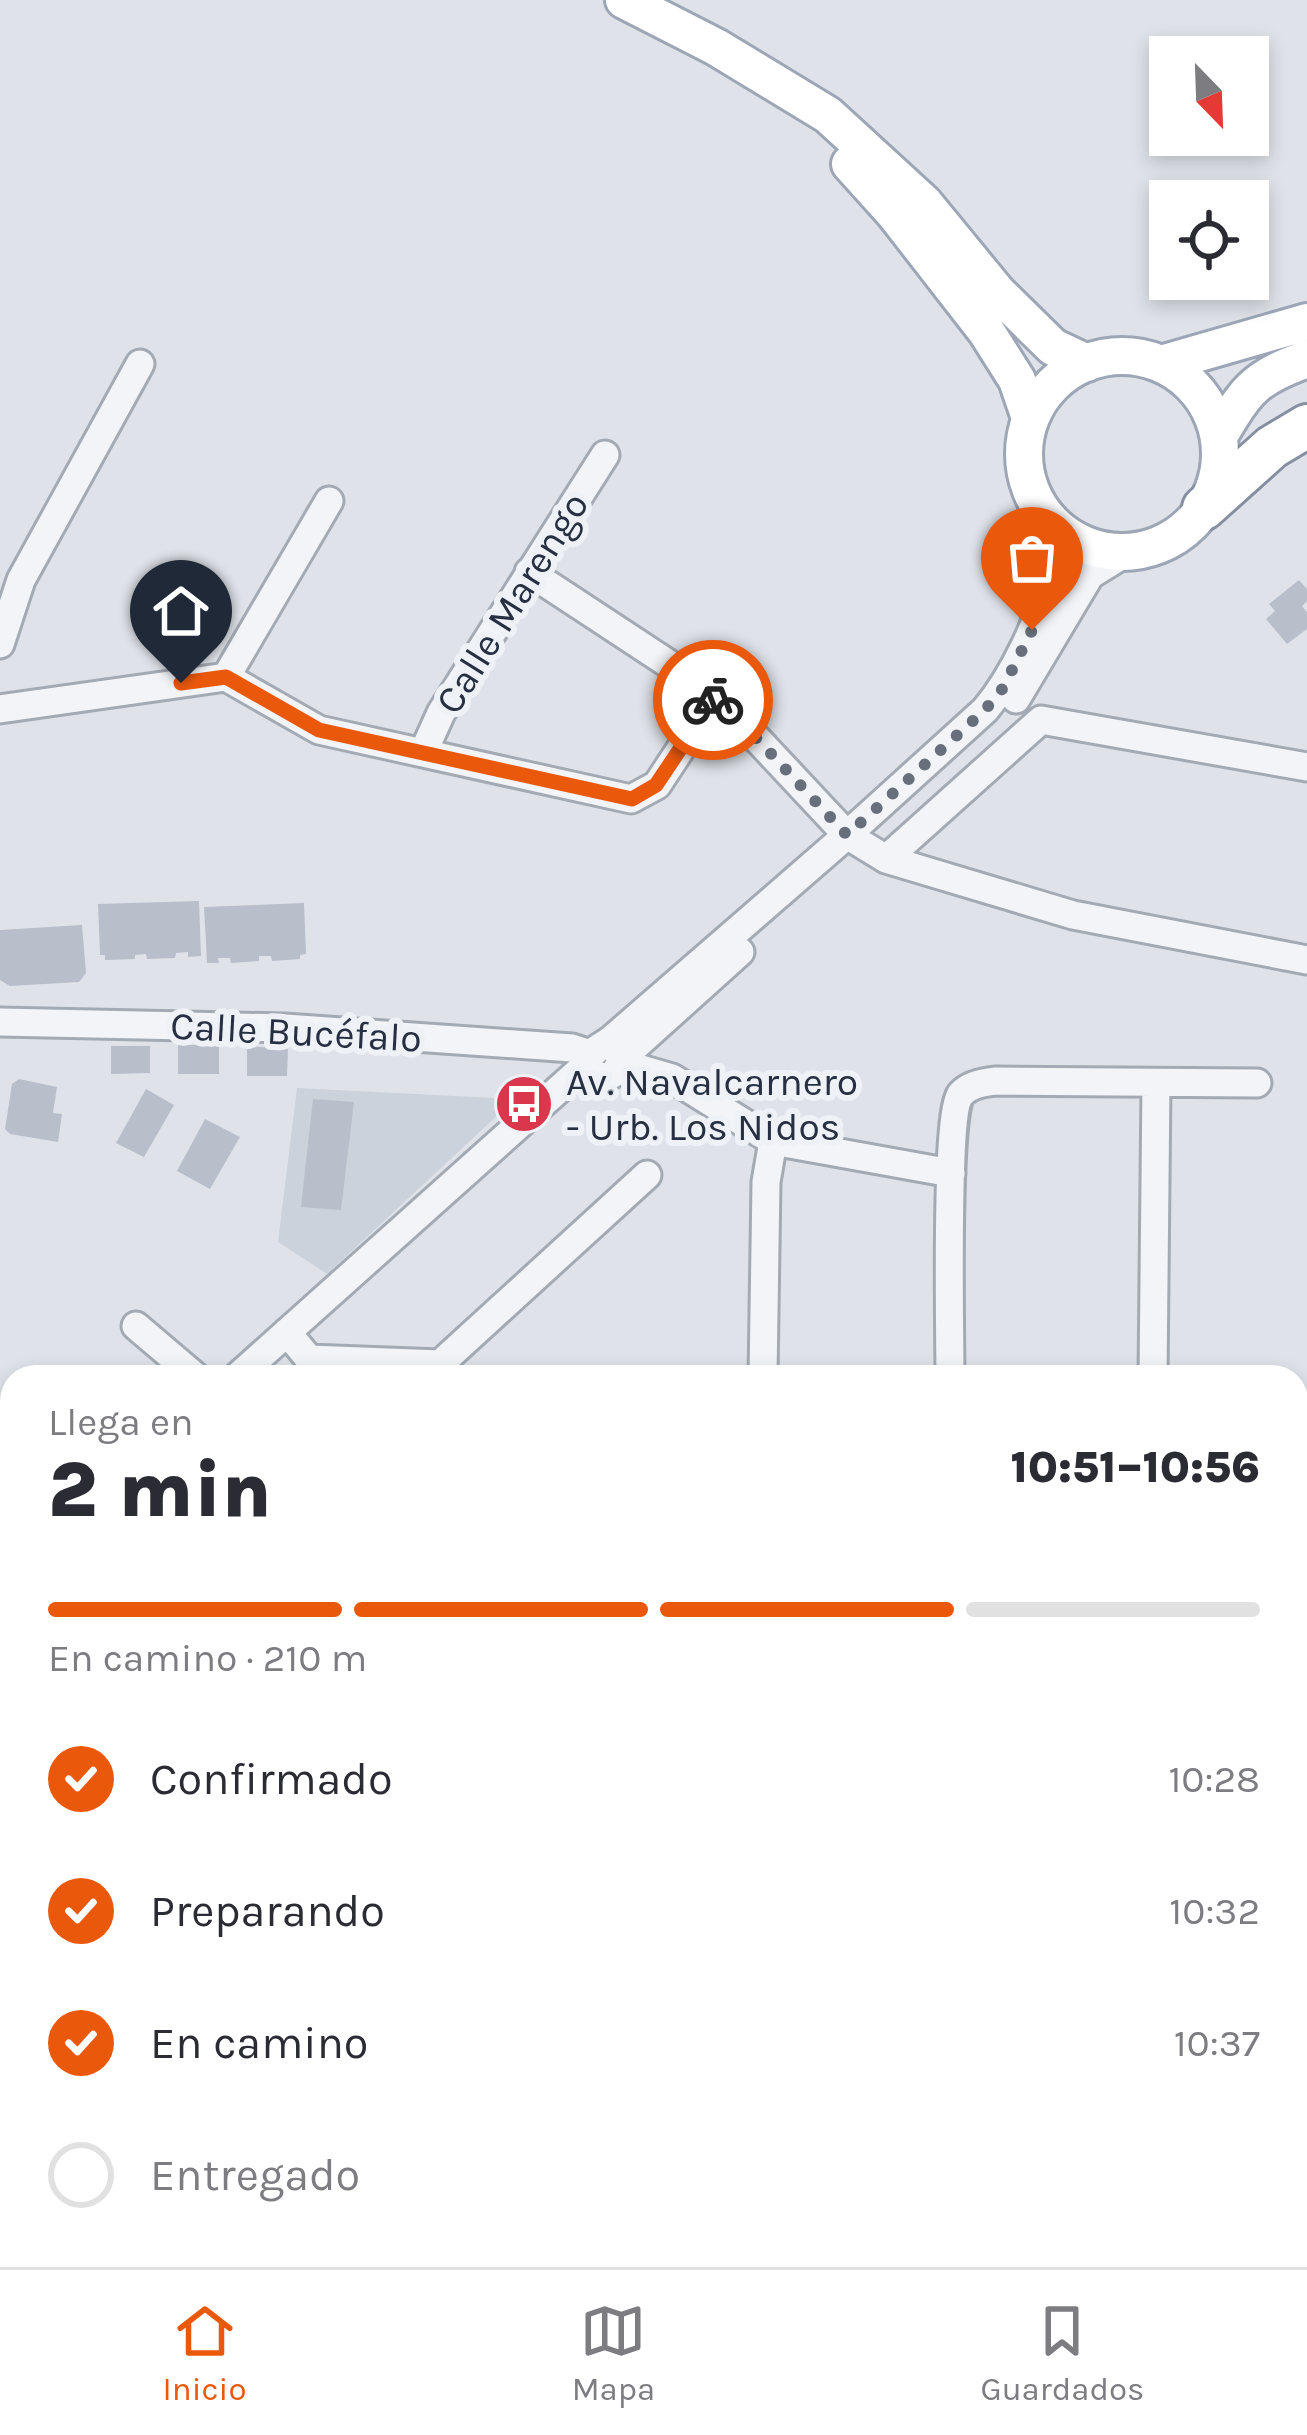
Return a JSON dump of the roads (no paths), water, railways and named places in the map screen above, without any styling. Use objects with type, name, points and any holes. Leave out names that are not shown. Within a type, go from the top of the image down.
[{"type":"highway","points":[[1204,508],[1272,447],[1307,426]]},
{"type":"main road","points":[[624,0],[716,47],[828,115],[923,203],[997,292],[1053,347],[1087,362]]},
{"type":"main road","points":[[747,67],[824,136],[896,214],[986,331],[1017,380],[1030,418]]},
{"type":"main road","points":[[1162,364],[1307,322]]},
{"type":"main road","points":[[1112,356],[1162,364],[1182,376],[1212,413],[1219,436],[1215,486],[1190,526],[1171,539],[1127,552],[1096,549],[1068,536],[1045,516],[1031,494],[1024,469],[1030,418],[1043,395],[1087,362],[1112,356]]},
{"type":"main road","points":[[1219,436],[1245,393],[1276,370],[1307,359]]},
{"type":"street","points":[[0,644],[20,580],[140,364]]},
{"type":"street","name":"Calle Marengo","points":[[423,753],[441,713],[604,455]]},
{"type":"street","points":[[226,677],[329,501]]},
{"type":"street","points":[[255,1365],[293,1339],[853,839],[985,710],[1003,688],[1032,630],[1049,572],[1045,516]]},
{"type":"street","points":[[853,839],[940,772],[1015,701],[1090,575],[1127,552]]},
{"type":"street","points":[[529,572],[716,695],[853,839],[886,859],[1073,915],[1307,960]]},
{"type":"street","points":[[0,709],[226,677],[319,730],[632,799],[656,785],[716,695]]},
{"type":"street","points":[[886,859],[1041,720],[1307,767]]},
{"type":"street","name":"Calle Bucéfalo","points":[[0,1022],[285,1028],[572,1048],[672,1078],[773,1141]]},
{"type":"street","points":[[950,1365],[951,1173],[955,1107],[962,1093],[996,1081],[1257,1084]]},
{"type":"street","points":[[1153,1365],[1156,1083]]},
{"type":"street","points":[[763,1365],[766,1182],[773,1141],[951,1173]]},
{"type":"street","points":[[446,1365],[647,1175]]},
{"type":"street","points":[[136,1326],[182,1365]]},
{"type":"street","points":[[293,1339],[309,1359],[374,1365]]},
{"type":"street","points":[[273,1365],[293,1339]]},
{"type":"place","name":"Av. Navalcarnero - Urb. Los Nidos","points":[[524,1104]]}]
